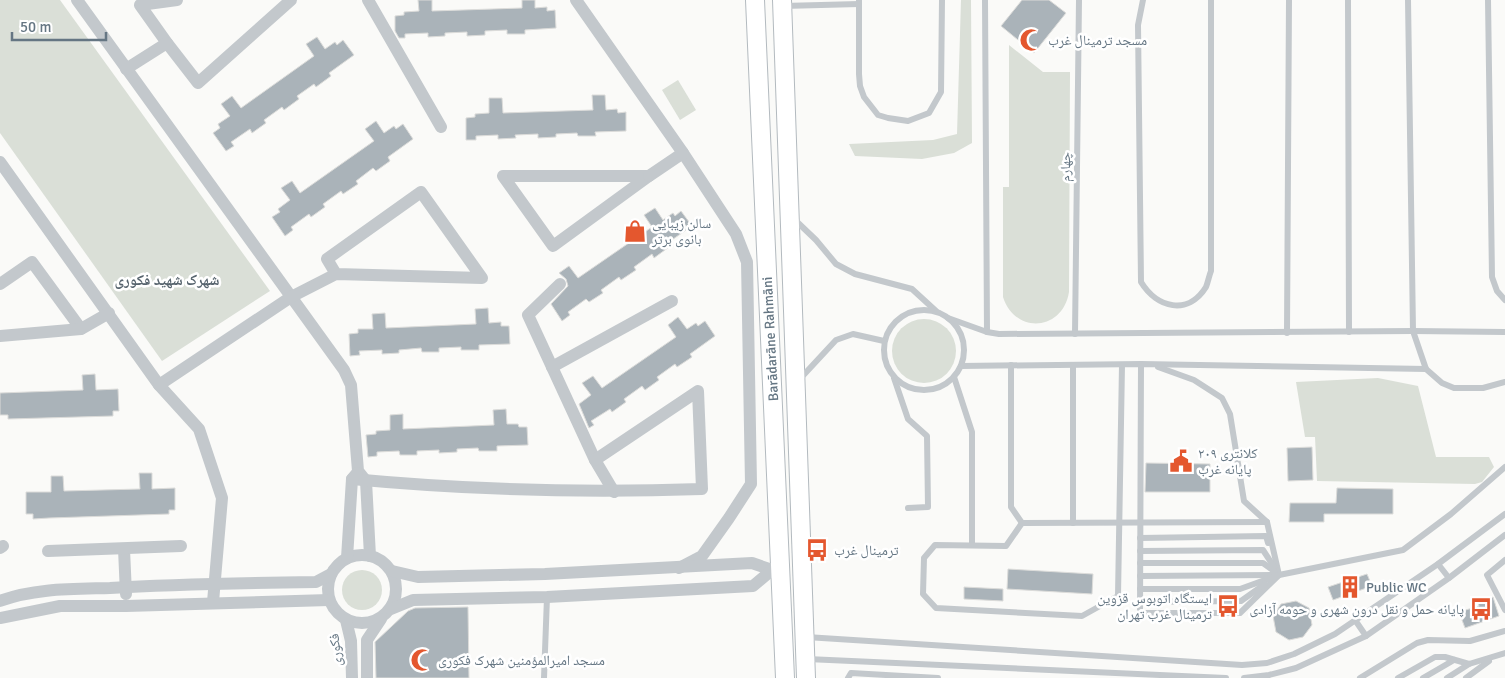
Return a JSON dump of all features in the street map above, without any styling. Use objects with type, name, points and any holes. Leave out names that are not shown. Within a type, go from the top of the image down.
[{"type":"main road","name":"Barādarāne Rahmāni","points":[[755,0],[776,570],[785,678]]},
{"type":"main road","name":"Barādarāne Rahmāni","points":[[782,3],[806,678]]},
{"type":"street","points":[[77,0],[344,370],[351,385],[359,477],[370,556]]},
{"type":"street","points":[[177,0],[140,5],[198,83],[291,0]]},
{"type":"street","points":[[368,0],[441,127]]},
{"type":"street","points":[[576,0],[683,153],[736,234],[747,262],[751,484],[702,556],[679,568]]},
{"type":"street","points":[[126,69],[167,43]]},
{"type":"street","points":[[649,176],[503,176],[553,246],[683,153]]},
{"type":"street","points":[[0,162],[159,385],[199,429],[222,498],[213,602]]},
{"type":"street","points":[[159,385],[291,297],[336,274],[482,278],[421,192],[327,259],[336,274]]},
{"type":"street","points":[[0,284],[32,262],[82,329]]},
{"type":"street","points":[[560,284],[528,315],[595,460],[614,492]]},
{"type":"street","points":[[552,367],[672,301]]},
{"type":"street","points":[[0,336],[82,329],[109,313]]},
{"type":"street","points":[[359,477],[400,484],[614,492],[702,489],[698,391],[595,460]]},
{"type":"street","points":[[347,558],[359,477]]},
{"type":"street","points":[[48,551],[181,546]]},
{"type":"street","points":[[124,549],[126,606]]},
{"type":"street","points":[[381,619],[364,624],[346,620],[339,615],[329,600],[328,582],[331,574],[347,558],[370,556],[378,559],[392,571],[418,577],[545,574],[752,563],[776,570]]},
{"type":"street","points":[[720,564],[721,588]]},
{"type":"street","points":[[391,609],[413,600],[547,597],[753,586],[776,570]]},
{"type":"street","points":[[367,678],[367,640],[381,619],[391,609],[396,597],[397,588],[392,571]]},
{"type":"street","points":[[0,601],[24,594],[126,587],[316,582],[331,574]]},
{"type":"street","points":[[545,574],[547,597]]},
{"type":"street","points":[[0,618],[60,606],[329,600]]},
{"type":"street","name":"فکوری","points":[[346,620],[352,640],[352,678]]},
{"type":"lane","points":[[782,3],[859,2],[859,74],[864,98],[878,115],[898,120],[908,120],[929,113],[941,92],[942,0]]},
{"type":"lane","points":[[985,0],[987,332]]},
{"type":"lane","name":"چهارم","points":[[1075,334],[1079,0]]},
{"type":"lane","points":[[1142,0],[1138,25],[1141,282],[1147,292],[1171,307],[1185,304],[1198,297],[1207,286],[1211,271],[1212,0]]},
{"type":"lane","points":[[1286,333],[1290,0]]},
{"type":"lane","points":[[1348,0],[1349,332]]},
{"type":"lane","points":[[1408,0],[1413,331],[1426,369],[1442,383],[1454,388],[1483,388],[1505,382]]},
{"type":"lane","points":[[1488,0],[1492,277],[1498,291],[1505,300]]},
{"type":"lane","points":[[790,215],[816,240],[836,264],[855,274],[912,289],[937,312],[948,318],[987,332],[999,334],[1505,332]]},
{"type":"lane","points":[[908,508],[928,507],[926,436],[908,419],[894,378],[887,367],[883,354],[884,341],[890,328],[898,318],[910,312],[924,310],[937,312]]},
{"type":"lane","points":[[894,378],[905,386],[918,390],[931,390],[944,385],[954,377],[961,366],[964,353],[963,340],[958,328],[948,318]]},
{"type":"lane","points":[[796,383],[836,340],[853,334],[884,341]]},
{"type":"lane","points":[[961,366],[1141,364],[1426,369]]},
{"type":"lane","points":[[1141,364],[1140,613],[1240,613],[1279,575]]},
{"type":"lane","points":[[1010,365],[1010,507],[1022,523]]},
{"type":"lane","points":[[1073,365],[1073,523]]},
{"type":"lane","points":[[1022,523],[1006,546],[935,545],[924,558],[923,594],[936,608],[1082,616],[1118,596],[1122,365]]},
{"type":"lane","points":[[1152,365],[1194,380],[1222,398],[1230,414],[1244,501],[1267,522],[1279,575]]},
{"type":"lane","points":[[954,377],[972,432],[972,545]]},
{"type":"lane","points":[[1140,589],[1240,588],[1279,575],[1403,550],[1452,514],[1505,467]]},
{"type":"lane","points":[[805,637],[1242,665],[1267,663],[1294,654],[1335,634],[1438,564],[1505,514]]},
{"type":"lane","points":[[1022,523],[1267,522]]},
{"type":"lane","points":[[1244,678],[1269,675],[1296,668],[1366,636],[1449,578],[1505,535]]},
{"type":"lane","points":[[1140,538],[1266,536],[1279,575]]},
{"type":"lane","points":[[1140,551],[1263,550],[1279,575]]},
{"type":"lane","points":[[1505,561],[1487,575],[1505,610]]},
{"type":"lane","points":[[1140,563],[1263,563],[1279,575]]},
{"type":"lane","points":[[1438,564],[1449,578]]},
{"type":"lane","points":[[1140,576],[1279,575]]},
{"type":"lane","points":[[1140,602],[1241,601],[1279,575]]},
{"type":"lane","points":[[544,678],[547,597]]},
{"type":"lane","points":[[1355,620],[1366,636]]},
{"type":"lane","points":[[1360,678],[1417,644],[1428,640],[1470,641],[1505,631]]},
{"type":"lane","points":[[1446,678],[1469,664],[1505,653]]},
{"type":"lane","points":[[1398,678],[1435,657],[1445,657],[1469,664]]},
{"type":"lane","points":[[1466,678],[1492,658]]},
{"type":"lane","points":[[805,659],[1226,678]]},
{"type":"lane","points":[[1424,678],[1454,660]]},
{"type":"lane","points":[[848,678],[851,673],[938,678]]},
{"type":"shaded area","points":[[0,0],[60,0],[270,291],[162,361],[0,133]]},
{"type":"shaded area","points":[[961,0],[971,0],[972,143],[954,153],[922,159],[855,156],[849,144],[933,140],[957,134]]},
{"type":"shaded area","points":[[1009,45],[1043,72],[1070,72],[1069,292],[1065,305],[1058,315],[1049,321],[1038,323],[1018,318],[1009,309],[1003,297],[1003,187],[1009,187]]},
{"type":"shaded area","points":[[678,80],[696,110],[680,120],[662,90]]},
{"type":"shaded area","points":[[924,319],[942,324],[947,328],[951,333],[956,351],[951,369],[947,374],[942,378],[924,383],[906,378],[901,374],[897,369],[892,351],[897,333],[901,328],[906,324]]},
{"type":"shaded area","points":[[1378,378],[1418,386],[1436,457],[1489,457],[1494,467],[1482,482],[1475,484],[1317,481],[1315,437],[1305,437],[1296,382]]},
{"type":"shaded area","points":[[366,570],[373,573],[379,579],[382,590],[381,598],[373,607],[366,610],[358,610],[351,607],[343,598],[342,586],[345,579],[354,571]]},
{"type":"building","points":[[418,0],[432,0],[432,11],[522,8],[522,0],[535,0],[535,8],[547,7],[547,11],[555,10],[556,28],[525,30],[525,34],[507,34],[507,30],[485,31],[485,35],[467,36],[467,32],[445,33],[445,36],[428,37],[428,33],[405,34],[405,38],[399,38],[395,31],[395,16],[404,15],[404,12],[419,11]]},
{"type":"building","name":"مسجد ترمینال غرب","points":[[1022,0],[1049,0],[1066,13],[1034,53],[1001,26]]},
{"type":"building","points":[[317,37],[325,49],[335,42],[337,45],[343,40],[354,55],[329,73],[331,76],[316,87],[314,84],[297,96],[299,99],[284,110],[282,107],[264,120],[266,123],[252,133],[250,129],[231,142],[234,146],[226,151],[213,133],[220,128],[218,124],[230,116],[221,104],[232,96],[241,108],[314,56],[306,44]]},
{"type":"building","points":[[592,95],[605,95],[606,110],[617,109],[618,113],[626,112],[626,131],[595,132],[596,136],[578,136],[577,133],[556,134],[556,137],[538,138],[538,134],[515,135],[516,138],[498,139],[498,135],[476,136],[476,140],[466,140],[466,118],[475,117],[475,114],[489,113],[489,98],[502,98],[503,113],[593,110]]},
{"type":"building","points":[[376,121],[384,133],[394,126],[396,129],[403,124],[413,139],[388,157],[390,161],[376,171],[373,168],[356,181],[358,184],[343,194],[341,191],[323,204],[325,207],[311,217],[309,214],[291,227],[293,230],[285,236],[272,217],[280,212],[278,209],[290,200],[281,188],[292,181],[300,193],[374,141],[365,129]]},
{"type":"building","points":[[655,208],[663,220],[673,213],[675,216],[681,211],[692,226],[666,244],[669,247],[654,258],[652,254],[634,267],[636,270],[621,280],[619,277],[601,290],[603,293],[589,302],[586,299],[568,312],[570,315],[562,321],[551,304],[568,286],[566,279],[559,273],[569,266],[578,278],[652,227],[644,215]]},
{"type":"building","points":[[488,308],[489,323],[501,322],[501,326],[509,326],[510,344],[479,345],[479,350],[461,350],[461,347],[439,348],[439,352],[422,352],[421,348],[399,350],[399,353],[382,354],[382,350],[359,351],[360,355],[350,356],[349,334],[358,333],[358,329],[373,329],[372,314],[385,313],[386,328],[476,324],[475,309]]},
{"type":"building","points":[[678,317],[687,329],[696,323],[698,326],[705,321],[715,336],[690,354],[692,357],[677,367],[675,364],[657,377],[659,380],[645,390],[642,386],[624,399],[626,402],[612,412],[610,409],[591,421],[594,425],[589,428],[579,404],[591,395],[582,383],[593,376],[602,388],[676,337],[668,325]]},
{"type":"building","points":[[95,374],[96,390],[118,389],[119,411],[113,411],[113,416],[8,419],[8,415],[0,415],[0,393],[83,390],[82,375]]},
{"type":"building","points":[[506,409],[507,424],[518,424],[519,427],[527,427],[528,445],[497,446],[497,451],[479,451],[478,448],[457,449],[457,452],[439,453],[439,450],[417,451],[417,455],[400,455],[399,451],[377,452],[377,456],[368,457],[366,435],[376,434],[376,431],[390,430],[390,415],[403,414],[403,429],[494,425],[493,410]]},
{"type":"building","points":[[1312,447],[1313,480],[1288,481],[1287,448]]},
{"type":"building","points":[[1146,463],[1210,464],[1210,492],[1145,492]]},
{"type":"building","points":[[139,473],[152,473],[152,489],[175,488],[175,510],[169,510],[169,514],[33,519],[33,514],[26,514],[26,492],[51,492],[51,476],[63,476],[64,491],[140,489]]},
{"type":"building","points":[[1337,488],[1393,489],[1393,514],[1324,514],[1324,522],[1289,522],[1290,503],[1336,503]]},
{"type":"building","points":[[1008,569],[1093,574],[1092,594],[1007,589]]},
{"type":"building","name":"Public WC","points":[[1367,574],[1372,586],[1333,600],[1328,587]]},
{"type":"building","points":[[964,587],[1003,589],[1003,601],[964,599]]},
{"type":"building","points":[[1493,597],[1499,616],[1465,628],[1459,612],[1479,606],[1478,603]]},
{"type":"building","points":[[1296,601],[1309,608],[1312,625],[1303,637],[1289,640],[1276,632],[1273,616],[1281,604]]},
{"type":"building","name":"مسجد امیرالمؤمنین شهرک فکوری","points":[[468,607],[469,678],[376,678],[375,642],[408,611],[415,608]]},
{"type":"place","name":"مسجد ترمینال غرب","points":[[1031,40]]},
{"type":"place","name":"سالن زیبایی بانوی برتر","points":[[635,231]]},
{"type":"place","name":"کلانتری ۲۰۹ پایانه غرب","points":[[1181,461]]},
{"type":"place","name":"ترمینال غرب","points":[[817,550]]},
{"type":"place","name":"Public WC","points":[[1350,587]]},
{"type":"place","name":"ایستگاه اتوبوس قزوین ترمینال غرب تهران","points":[[1228,606]]},
{"type":"place","name":"پایانه حمل و نقل درون شهری و حومه آزادی","points":[[1481,609]]},
{"type":"place","name":"مسجد امیرالمؤمنین شهرک فکوری","points":[[422,660]]},
{"type":"district","name":"شهرک شهید فکوری","points":[[167,280]]}]
